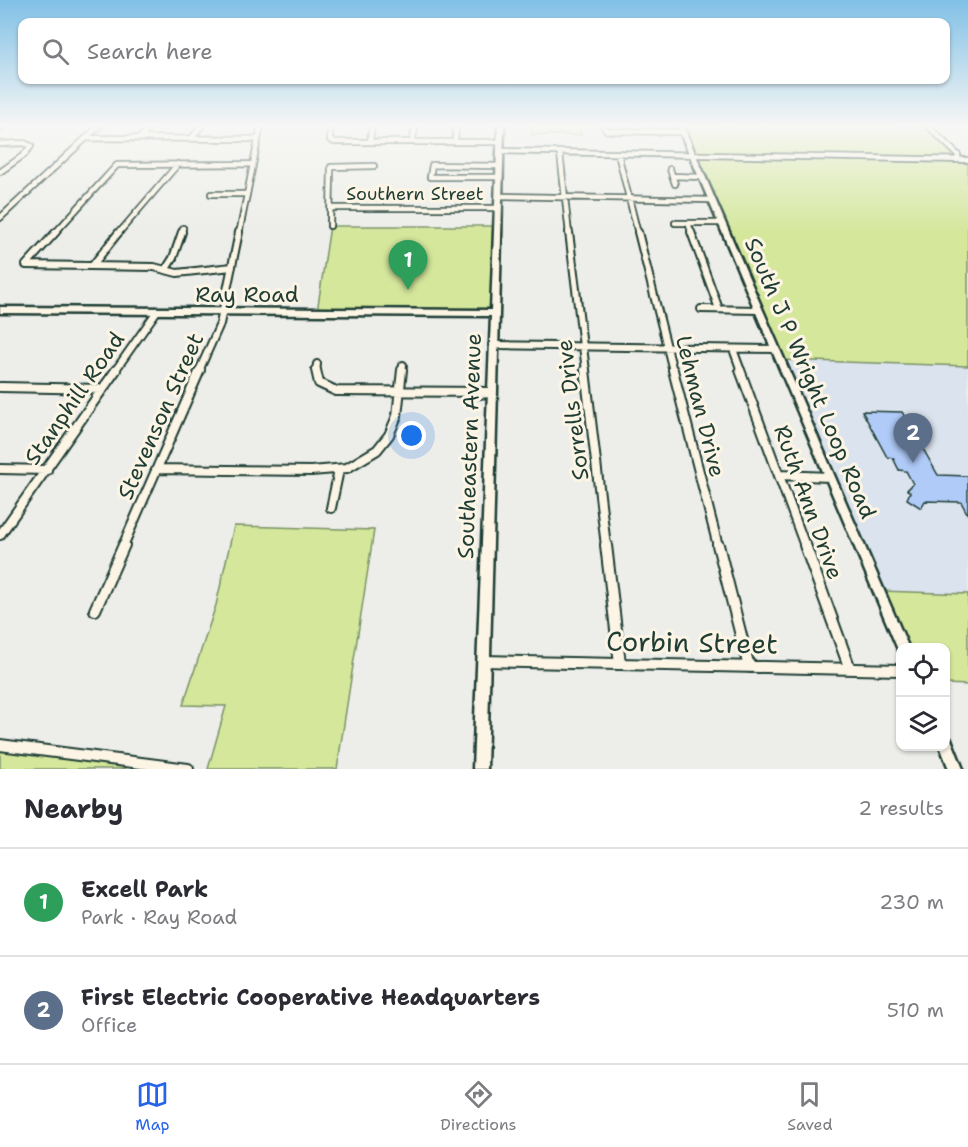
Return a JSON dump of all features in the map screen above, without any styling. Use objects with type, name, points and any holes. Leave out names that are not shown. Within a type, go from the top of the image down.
[{"type":"street","points":[[0,172],[16,161]]},
{"type":"street","points":[[0,218],[62,161]]},
{"type":"street","name":"Stevenson Street","points":[[95,610],[220,324],[254,161]]},
{"type":"street","name":"Southeastern Avenue","points":[[480,769],[499,161]]},
{"type":"street","name":"Sorrells Drive","points":[[561,161],[620,664]]},
{"type":"street","name":"Lehman Drive","points":[[620,161],[749,666]]},
{"type":"street","name":"South J P Wright Loop Road","points":[[695,161],[901,643]]},
{"type":"street","points":[[92,266],[149,195],[178,164]]},
{"type":"street","points":[[232,267],[177,273],[154,267],[26,266],[116,166],[253,164]]},
{"type":"street","points":[[432,165],[499,172],[430,177],[432,165]]},
{"type":"street","points":[[330,226],[331,167],[374,166]]},
{"type":"street","points":[[670,169],[675,184]]},
{"type":"street","points":[[672,176],[702,177]]},
{"type":"street","points":[[211,194],[247,194]]},
{"type":"street","points":[[498,196],[712,200]]},
{"type":"street","name":"Southern Street","points":[[331,208],[498,208]]},
{"type":"street","points":[[675,223],[722,224]]},
{"type":"street","points":[[688,223],[720,309]]},
{"type":"street","points":[[166,269],[173,258],[183,228]]},
{"type":"street","points":[[701,309],[759,310]]},
{"type":"street","name":"Ray Road","points":[[0,310],[493,313]]},
{"type":"street","name":"Stanphill Road","points":[[0,535],[157,311]]},
{"type":"street","points":[[492,345],[776,349]]},
{"type":"street","name":"Ruth Ann Drive","points":[[733,349],[850,669]]},
{"type":"street","points":[[317,364],[317,379],[330,390],[483,395],[491,392]]},
{"type":"street","points":[[157,469],[339,470],[358,463],[382,444],[394,426],[403,365]]},
{"type":"street","points":[[0,387],[103,389]]},
{"type":"street","points":[[0,470],[47,470]]},
{"type":"street","points":[[331,508],[339,470]]},
{"type":"street","points":[[779,475],[830,477]]},
{"type":"street","name":"Corbin Street","points":[[482,661],[896,670]]},
{"type":"street","points":[[0,745],[188,769]]},
{"type":"street","points":[[948,751],[956,769]]},
{"type":"shaded area","points":[[780,360],[968,366],[968,594],[880,591]]},
{"type":"green space","points":[[695,161],[968,161],[968,366],[780,360]]},
{"type":"green space","points":[[330,226],[498,226],[493,313],[317,312]]},
{"type":"green space","points":[[234,526],[374,530],[337,769],[208,769],[226,706],[183,705],[216,605]]},
{"type":"green space","points":[[880,591],[968,594],[968,685],[950,684],[950,643],[901,643]]},
{"type":"green space","points":[[0,745],[128,761],[125,769],[0,769]]},
{"type":"building","points":[[862,411],[902,412],[938,475],[968,476],[968,515],[961,502],[925,501],[921,508],[907,499],[910,492],[907,490],[913,484],[906,471],[899,470],[893,458],[887,457]]},
{"type":"place","name":"Excell Park","points":[[408,290]]},
{"type":"place","name":"First Electric Cooperative Headquarters","points":[[913,463]]}]
